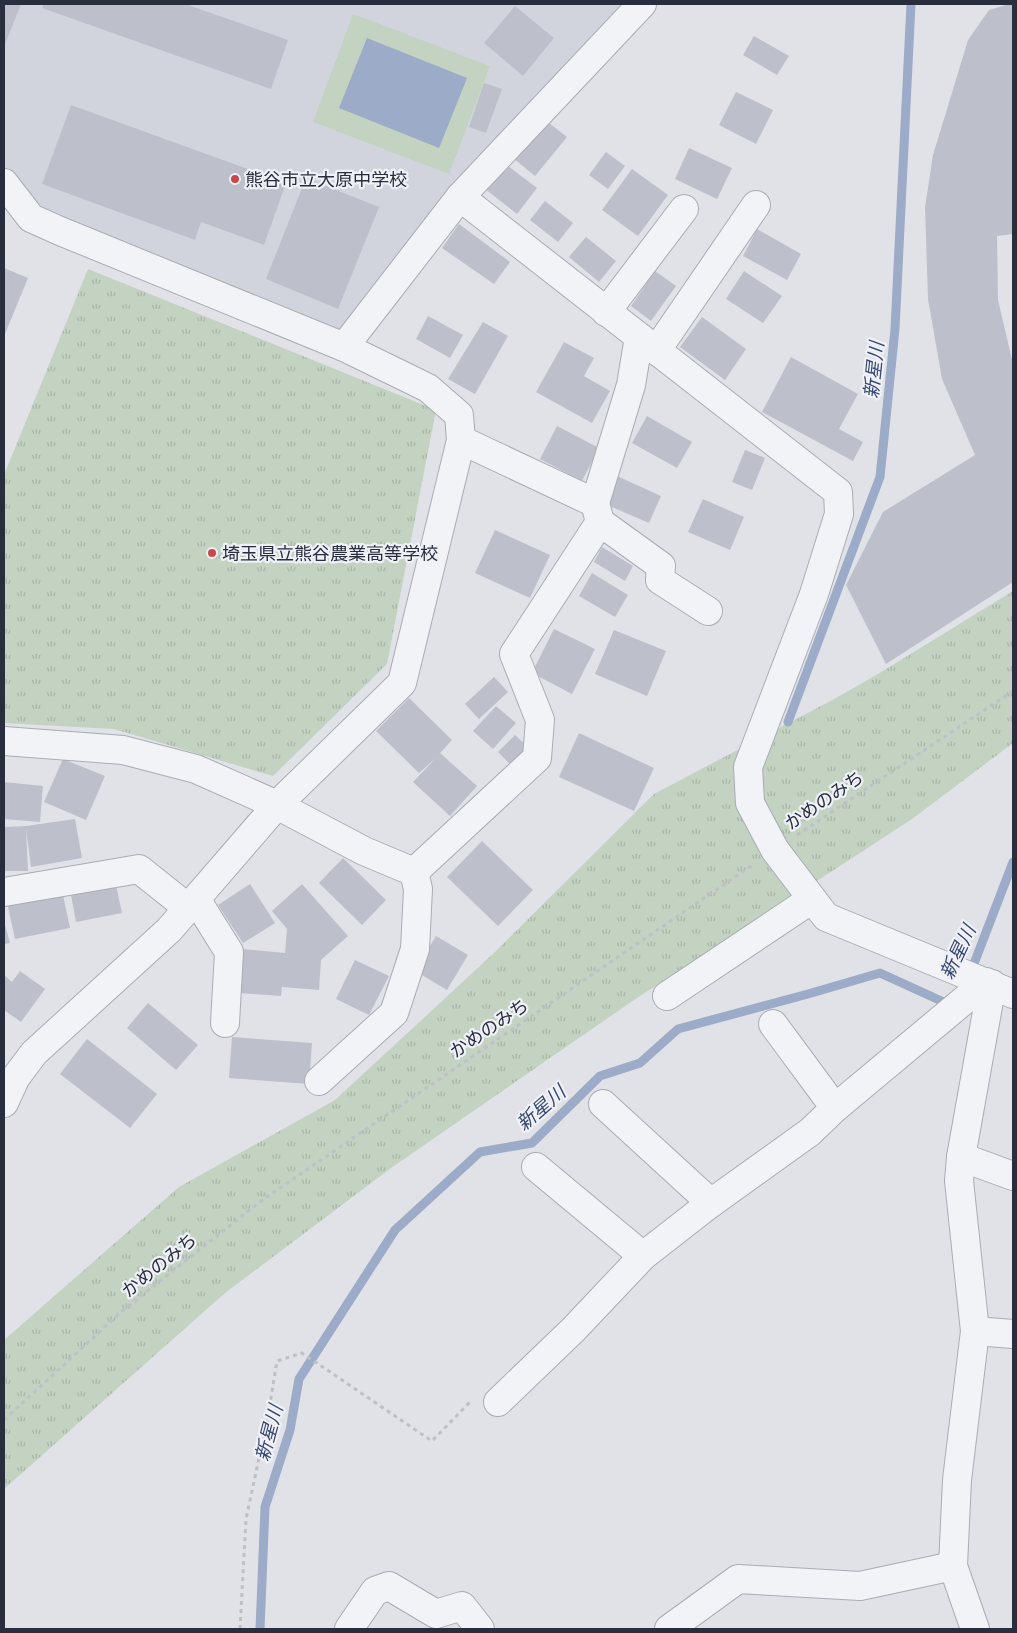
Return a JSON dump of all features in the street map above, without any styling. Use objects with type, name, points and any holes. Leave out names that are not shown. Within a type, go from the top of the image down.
[{"type":"street","points":[[344,346],[460,196],[642,4]]},
{"type":"street","points":[[4,183],[32,218],[344,346],[428,388],[459,415],[461,440],[402,683],[278,806],[169,930],[34,1053],[16,1077],[4,1102]]},
{"type":"street","points":[[460,196],[838,492],[839,514],[814,594],[748,767],[750,803],[775,850],[826,917],[997,987]]},
{"type":"street","points":[[414,872],[537,758],[540,720],[514,654],[598,512],[630,385],[648,344],[756,205]]},
{"type":"street","points":[[606,312],[684,209]]},
{"type":"street","points":[[461,440],[598,512],[661,566],[660,580],[708,611]]},
{"type":"street","points":[[4,741],[123,750],[196,769],[278,806],[364,851],[414,872]]},
{"type":"street","points":[[4,892],[139,869],[192,903],[229,952],[225,1023]]},
{"type":"street","points":[[319,1081],[394,1013],[416,949],[418,889],[414,872]]},
{"type":"street","points":[[667,996],[812,899]]},
{"type":"street","points":[[498,1402],[573,1330],[643,1256],[711,1203],[810,1132],[835,1108],[997,987]]},
{"type":"street","points":[[975,1629],[953,1566],[957,1480],[975,1331],[959,1181],[961,1156],[997,987]]},
{"type":"street","points":[[774,1024],[835,1108]]},
{"type":"street","points":[[603,1104],[711,1203]]},
{"type":"street","points":[[961,1156],[1013,1176]]},
{"type":"street","points":[[536,1167],[643,1256]]},
{"type":"street","points":[[975,1331],[1013,1334]]},
{"type":"street","points":[[669,1629],[738,1579],[860,1586],[953,1566]]},
{"type":"street","points":[[350,1629],[375,1591],[389,1586],[436,1614],[462,1606],[480,1629]]},
{"type":"path","name":"かめのみち","points":[[4,1420],[121,1312],[261,1200],[775,850],[1013,691]]},
{"type":"path","points":[[240,1629],[246,1519],[268,1416],[277,1361],[302,1353],[432,1441],[475,1397],[498,1402]]},
{"type":"shaded area","name":"熊谷市立大原中学校","points":[[4,4],[624,4],[448,188],[340,337],[41,206],[4,170]]},
{"type":"green space","points":[[353,14],[490,66],[449,174],[313,122]]},
{"type":"green space","name":"埼玉県立熊谷農業高等学校","points":[[88,269],[436,410],[387,664],[273,776],[114,729],[4,723],[4,475]]},
{"type":"green space","points":[[1013,591],[1013,743],[912,819],[634,1000],[391,1168],[225,1293],[4,1489],[4,1340],[179,1187],[335,1100],[495,952],[654,794],[836,698]]},
{"type":"water","points":[[367,38],[467,78],[439,148],[339,108]]},
{"type":"building","points":[[4,4],[21,4],[4,47]]},
{"type":"building","points":[[44,4],[185,4],[288,40],[271,89],[42,8]]},
{"type":"building","points":[[1013,4],[1013,234],[997,236],[998,300],[1013,364],[1013,582],[886,664],[846,585],[883,512],[975,455],[942,379],[928,299],[925,207],[933,155],[968,40],[989,10]]},
{"type":"building","points":[[515,6],[554,38],[523,76],[484,43]]},
{"type":"building","points":[[754,36],[789,56],[777,75],[743,55]]},
{"type":"building","points":[[484,83],[502,89],[486,133],[469,127]]},
{"type":"building","points":[[736,92],[773,110],[756,144],[719,125]]},
{"type":"building","points":[[71,105],[286,183],[264,245],[201,222],[195,240],[42,184]]},
{"type":"building","points":[[545,120],[567,137],[535,176],[513,158]]},
{"type":"building","points":[[689,148],[732,168],[717,199],[675,179]]},
{"type":"building","points":[[606,152],[625,166],[608,189],[589,175]]},
{"type":"building","points":[[504,163],[537,188],[517,214],[485,189]]},
{"type":"building","points":[[632,169],[668,195],[638,236],[602,210]]},
{"type":"building","points":[[306,178],[379,207],[338,309],[266,279]]},
{"type":"building","points":[[545,201],[573,223],[558,242],[530,220]]},
{"type":"building","points":[[459,224],[510,262],[494,284],[442,248]]},
{"type":"building","points":[[757,229],[801,254],[787,280],[743,256]]},
{"type":"building","points":[[586,237],[616,261],[599,282],[569,257]]},
{"type":"building","points":[[4,268],[28,278],[5,334],[4,334]]},
{"type":"building","points":[[655,271],[676,286],[651,321],[631,306]]},
{"type":"building","points":[[744,271],[782,296],[763,323],[726,299]]},
{"type":"building","points":[[428,316],[463,335],[450,358],[416,339]]},
{"type":"building","points":[[702,317],[746,349],[725,380],[680,347]]},
{"type":"building","points":[[483,322],[508,336],[475,394],[448,379]]},
{"type":"building","points":[[564,342],[594,358],[584,376],[610,391],[592,423],[536,392]]},
{"type":"building","points":[[791,357],[858,394],[839,429],[863,442],[853,461],[762,412]]},
{"type":"building","points":[[647,416],[692,442],[677,468],[632,443]]},
{"type":"building","points":[[557,426],[599,448],[582,481],[540,459]]},
{"type":"building","points":[[745,450],[765,458],[752,490],[732,482]]},
{"type":"building","points":[[617,476],[661,496],[649,523],[605,504]]},
{"type":"building","points":[[703,499],[744,517],[730,550],[688,532]]},
{"type":"building","points":[[495,530],[550,555],[530,598],[475,573]]},
{"type":"building","points":[[602,547],[633,566],[625,581],[594,562]]},
{"type":"building","points":[[592,573],[628,595],[615,617],[579,596]]},
{"type":"building","points":[[554,629],[595,649],[572,694],[532,673]]},
{"type":"building","points":[[614,630],[666,651],[647,696],[595,674]]},
{"type":"building","points":[[494,677],[508,692],[479,719],[465,704]]},
{"type":"building","points":[[409,698],[452,740],[440,753],[477,786],[450,816],[413,782],[436,758],[419,773],[376,731]]},
{"type":"building","points":[[496,706],[516,723],[493,749],[473,731]]},
{"type":"building","points":[[579,733],[654,768],[634,811],[559,777]]},
{"type":"building","points":[[515,735],[533,752],[516,770],[498,752]]},
{"type":"building","points":[[63,759],[105,776],[86,820],[44,802]]},
{"type":"building","points":[[4,782],[43,786],[40,822],[4,819]]},
{"type":"building","points":[[75,819],[82,858],[31,867],[26,829],[28,871],[4,871],[4,827]]},
{"type":"building","points":[[482,841],[533,890],[498,926],[447,877]]},
{"type":"building","points":[[343,858],[386,900],[362,925],[319,883]]},
{"type":"building","points":[[250,884],[275,923],[243,943],[218,905]]},
{"type":"building","points":[[302,884],[348,936],[321,960],[319,990],[282,987],[281,996],[239,993],[243,949],[285,953],[287,929],[272,911]]},
{"type":"building","points":[[116,885],[122,913],[76,922],[71,895]]},
{"type":"building","points":[[62,890],[70,928],[15,939],[7,902]]},
{"type":"building","points":[[4,921],[10,943],[4,944]]},
{"type":"building","points":[[436,936],[468,955],[447,990],[415,971]]},
{"type":"building","points":[[355,960],[389,976],[369,1015],[336,999]]},
{"type":"building","points":[[20,971],[45,989],[21,1022],[4,1010],[4,975],[12,982]]},
{"type":"building","points":[[148,1003],[198,1045],[176,1070],[127,1028]]},
{"type":"building","points":[[232,1037],[312,1043],[309,1084],[229,1078]]},
{"type":"building","points":[[87,1039],[157,1094],[130,1128],[60,1074]]},
{"type":"waterway","name":"新星川","points":[[788,722],[880,477],[895,329],[911,4]]},
{"type":"waterway","name":"新星川","points":[[970,974],[1013,862]]},
{"type":"waterway","name":"新星川","points":[[260,1629],[265,1507],[290,1430],[299,1379],[395,1230],[480,1152],[532,1143],[600,1076],[640,1063],[678,1029],[880,973],[948,1004],[951,1000]]},
{"type":"place","name":"熊谷市立大原中学校","points":[[235,179]]},
{"type":"place","name":"埼玉県立熊谷農業高等学校","points":[[212,553]]}]
